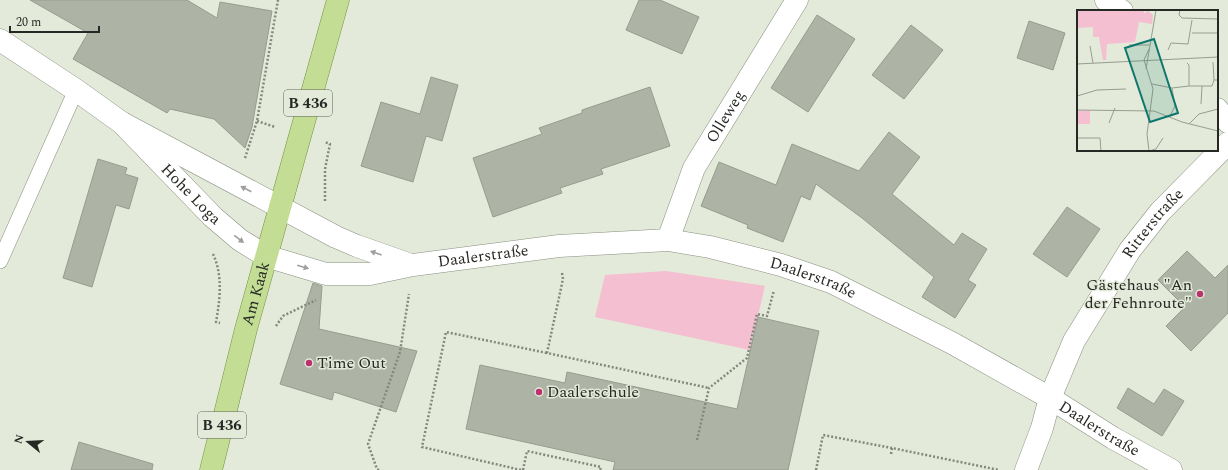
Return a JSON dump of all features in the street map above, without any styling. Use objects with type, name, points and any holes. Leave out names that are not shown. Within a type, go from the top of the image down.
[{"type":"main road","name":"B 436","points":[[281,206],[338,0]]},
{"type":"main road","name":"Am Kaak","points":[[211,470],[266,256],[281,206]]},
{"type":"street","name":"Olleweg","points":[[668,240],[694,168],[797,0]]},
{"type":"street","points":[[1106,0],[1121,10]]},
{"type":"street","name":"Hohe Loga","points":[[0,40],[76,90],[122,123],[281,206]]},
{"type":"street","points":[[1218,110],[1228,122]]},
{"type":"street","name":"Hohe Loga","points":[[122,123],[213,217],[240,240],[266,256]]},
{"type":"street","name":"Ritterstraße","points":[[1026,470],[1042,428],[1050,398],[1074,341],[1130,250],[1160,212],[1228,143]]},
{"type":"street","name":"Daalerstraße","points":[[281,206],[357,246],[413,266]]},
{"type":"street","name":"Daalerstraße","points":[[266,256],[326,274],[370,274],[413,266],[559,246],[668,240],[710,247],[781,265],[831,282],[952,343],[1050,398],[1113,438],[1171,470]]},
{"type":"lane","points":[[0,261],[76,90]]},
{"type":"path","points":[[548,353],[562,279],[559,246]]},
{"type":"path","points":[[697,440],[709,388],[747,358],[757,314],[767,316],[781,265]]},
{"type":"path","points":[[379,470],[377,469],[368,444],[400,352],[413,266]]},
{"type":"path","points":[[600,470],[601,466],[527,451],[522,470],[422,447],[446,332],[709,388]]},
{"type":"path","points":[[816,470],[823,435],[999,470]]},
{"type":"path","points":[[891,454],[892,448]]},
{"type":"shaded area","points":[[666,271],[765,286],[750,350],[595,317],[605,275]]},
{"type":"building","points":[[30,0],[187,0],[217,18],[220,2],[272,11],[252,127],[245,148],[214,119],[170,109],[167,113],[73,59],[88,33]]},
{"type":"building","points":[[639,0],[660,0],[699,17],[682,54],[626,30]]},
{"type":"building","points":[[817,15],[855,39],[808,112],[771,88]]},
{"type":"building","points":[[1029,21],[1065,33],[1053,70],[1017,58]]},
{"type":"building","points":[[911,25],[943,50],[904,99],[872,75]]},
{"type":"building","points":[[431,77],[458,85],[442,141],[426,136],[413,182],[361,166],[381,102],[420,114]]},
{"type":"building","points":[[650,87],[670,146],[601,169],[603,174],[560,188],[562,193],[493,217],[473,158],[542,134],[539,128],[582,113],[582,110]]},
{"type":"building","points":[[889,132],[920,157],[892,194],[954,245],[962,233],[987,249],[968,280],[976,285],[955,318],[922,297],[934,277],[862,218],[816,184],[810,200],[801,196],[783,242],[747,228],[748,225],[701,206],[719,162],[776,185],[792,144],[859,171]]},
{"type":"building","points":[[98,159],[127,168],[125,174],[138,178],[129,209],[116,205],[92,287],[63,278]]},
{"type":"building","points":[[1067,207],[1100,229],[1067,277],[1033,254]]},
{"type":"building","name":"Gästehaus \"An der Fehnroute\"","points":[[1187,251],[1215,278],[1228,265],[1228,313],[1191,351],[1166,326],[1185,307],[1158,280]]},
{"type":"building","points":[[313,283],[322,286],[319,329],[417,351],[396,412],[334,392],[332,400],[280,384]]},
{"type":"building","name":"Daalerschule","points":[[758,317],[819,331],[788,470],[613,470],[615,462],[466,429],[480,365],[565,383],[567,372],[737,409]]},
{"type":"building","points":[[1128,388],[1154,404],[1164,389],[1184,401],[1162,436],[1117,408]]},
{"type":"building","points":[[79,442],[153,464],[152,470],[71,470]]},
{"type":"place","name":"Gästehaus \"An der Fehnroute\"","points":[[1200,294]]},
{"type":"place","name":"Time Out","points":[[309,363]]},
{"type":"place","name":"Daalerschule","points":[[539,392]]}]
